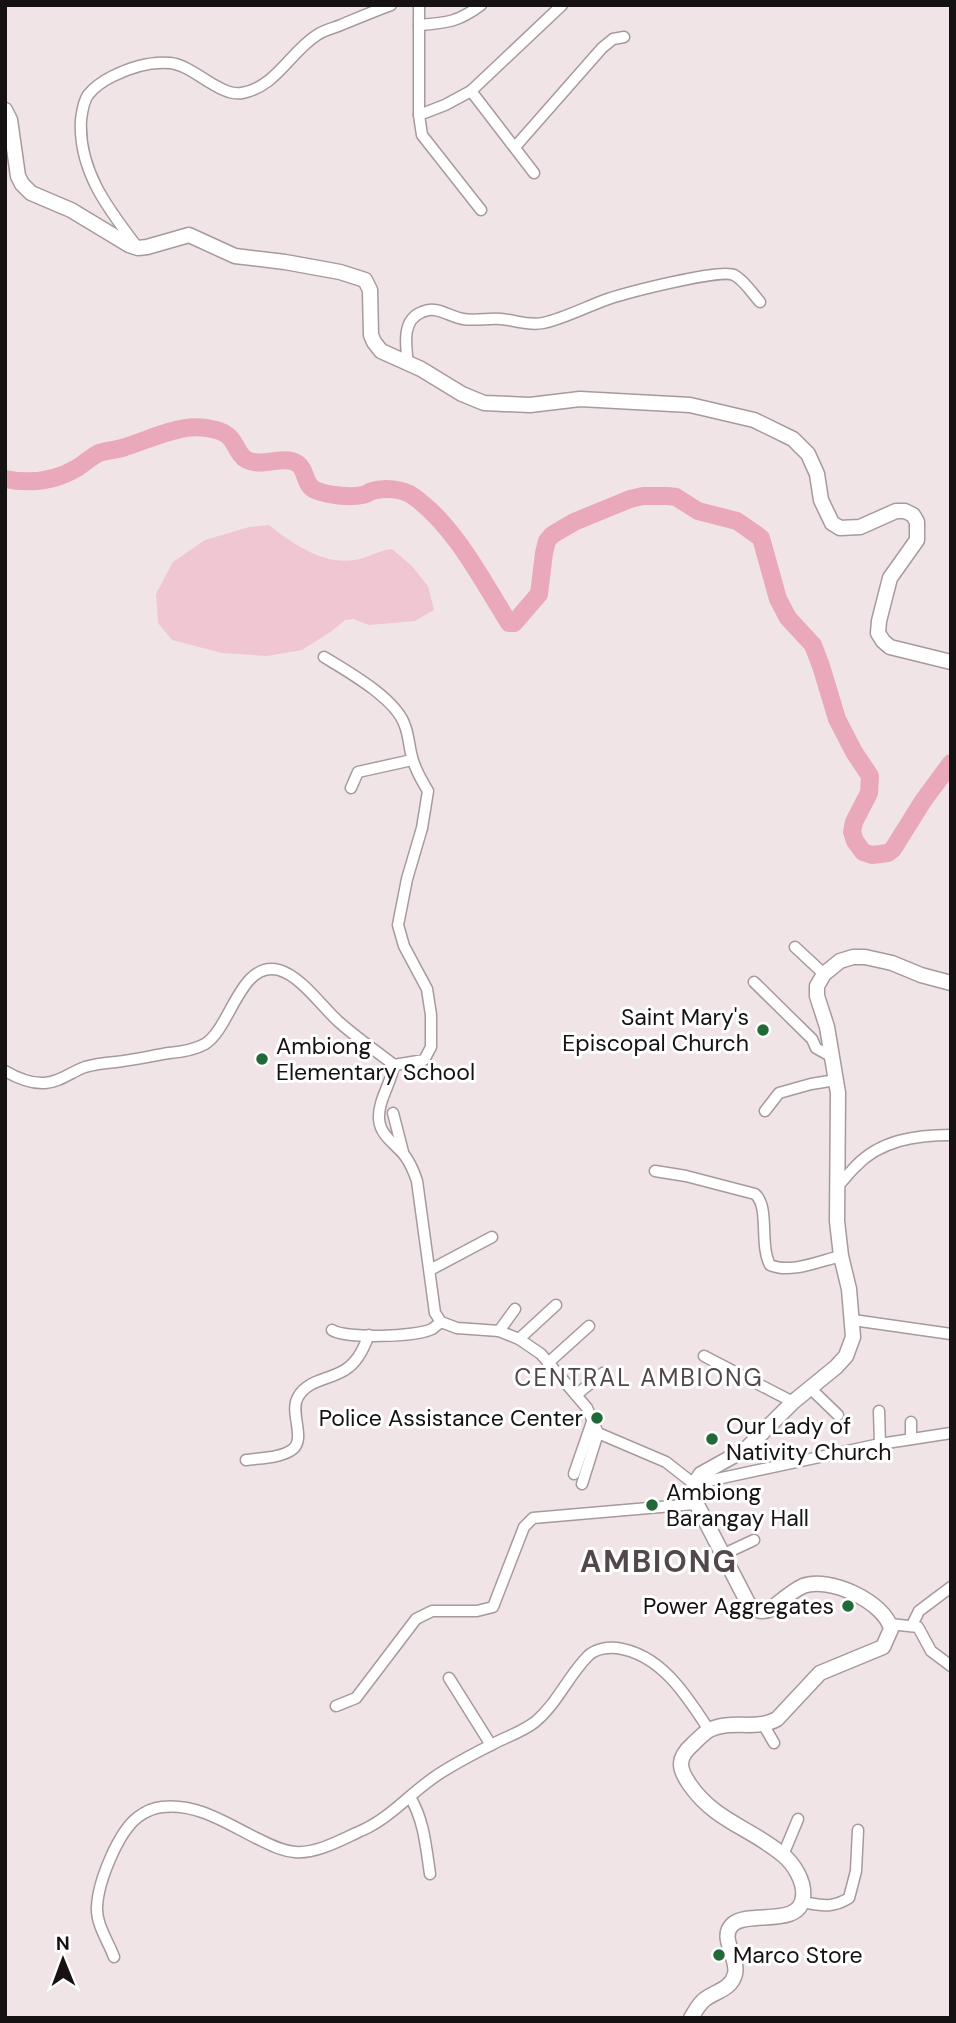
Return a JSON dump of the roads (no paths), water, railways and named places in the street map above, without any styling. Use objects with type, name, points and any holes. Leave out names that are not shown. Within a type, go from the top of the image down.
[{"type":"main road","points":[[5,110],[10,120],[22,184],[31,193],[71,210],[118,240],[138,248],[189,235],[235,256],[293,263],[365,280],[370,290],[371,335],[381,351],[421,369],[462,394],[484,403],[530,405],[580,399],[690,405],[754,420],[793,439],[808,454],[817,474],[821,500],[832,523],[840,527],[860,527],[896,511],[905,511],[913,515],[918,522],[917,540],[890,578],[878,621],[878,633],[890,647],[951,662]]},
{"type":"main road","points":[[691,2018],[703,2001],[730,1985],[735,1977],[736,1965],[727,1936],[731,1926],[745,1919],[795,1911],[802,1902],[803,1895],[800,1878],[788,1860],[713,1811],[697,1795],[682,1774],[681,1765],[686,1750],[709,1730],[736,1724],[763,1724],[777,1719],[820,1674],[883,1647],[891,1634],[890,1624],[879,1609],[840,1587],[826,1583],[802,1586],[771,1609],[758,1611],[748,1603],[693,1497],[694,1483],[701,1474],[746,1449],[793,1402],[846,1356],[853,1337],[849,1289],[841,1256],[836,1188],[838,1093],[817,986],[824,974],[840,961],[853,957],[892,963],[951,983]]},
{"type":"street","points":[[138,248],[115,218],[91,178],[83,157],[80,130],[82,108],[88,94],[106,80],[124,71],[145,64],[172,63],[228,92],[241,93],[265,84],[317,34],[391,5]]},
{"type":"street","points":[[419,5],[419,115],[422,135],[481,210]]},
{"type":"street","points":[[419,25],[454,21],[481,5]]},
{"type":"street","points":[[419,115],[471,91],[562,5]]},
{"type":"street","points":[[515,147],[602,48],[613,39],[624,37]]},
{"type":"street","points":[[471,91],[534,173]]},
{"type":"street","points":[[408,364],[408,327],[415,316],[423,311],[434,310],[460,319],[500,318],[530,325],[544,323],[612,297],[727,272],[735,275],[760,302]]},
{"type":"street","points":[[5,1071],[17,1077],[43,1083],[56,1082],[83,1068],[99,1064],[187,1051],[204,1044],[215,1035],[244,986],[261,972],[272,969],[295,978],[338,1021],[394,1065],[424,1060],[431,1047],[431,1015],[426,989],[404,946],[398,925],[407,879],[422,828],[428,791],[412,760],[406,726],[401,717],[369,685],[324,657]]},
{"type":"street","points":[[351,788],[358,772],[412,760]]},
{"type":"street","points":[[795,947],[824,974]]},
{"type":"street","points":[[754,982],[812,1039],[816,1048],[832,1057]]},
{"type":"street","points":[[394,1065],[381,1101],[379,1121],[383,1133],[411,1165],[417,1181],[435,1313],[441,1322],[457,1328],[499,1331],[519,1339],[541,1354],[587,1408],[598,1433],[666,1462],[694,1483],[880,1444],[951,1433]]},
{"type":"street","points":[[765,1111],[779,1093],[836,1080]]},
{"type":"street","points":[[393,1113],[404,1155]]},
{"type":"street","points":[[836,1188],[856,1166],[891,1142],[926,1135],[951,1135]]},
{"type":"street","points":[[655,1171],[755,1194],[761,1199],[763,1206],[764,1247],[770,1265],[777,1268],[795,1268],[841,1256]]},
{"type":"street","points":[[430,1270],[492,1237]]},
{"type":"street","points":[[519,1339],[556,1305]]},
{"type":"street","points":[[499,1331],[516,1309]]},
{"type":"street","points":[[853,1320],[951,1334]]},
{"type":"street","points":[[331,1330],[344,1335],[417,1333],[432,1329],[441,1322]]},
{"type":"street","points":[[548,1363],[589,1326]]},
{"type":"street","points":[[246,1460],[292,1451],[297,1444],[295,1411],[300,1393],[306,1387],[348,1368],[357,1359],[369,1335]]},
{"type":"street","points":[[704,1356],[793,1402]]},
{"type":"street","points":[[576,1395],[603,1373]]},
{"type":"street","points":[[810,1388],[838,1415]]},
{"type":"street","points":[[879,1410],[880,1444]]},
{"type":"street","points":[[574,1474],[592,1422]]},
{"type":"street","points":[[911,1422],[911,1439]]},
{"type":"street","points":[[582,1484],[598,1433]]},
{"type":"street","points":[[336,1706],[356,1698],[416,1619],[432,1611],[477,1611],[493,1607],[524,1527],[533,1518],[695,1504]]},
{"type":"street","points":[[722,1555],[754,1540]]},
{"type":"street","points":[[912,1625],[919,1611],[951,1587]]},
{"type":"street","points":[[890,1624],[918,1627],[931,1651],[951,1666]]},
{"type":"street","points":[[114,1956],[99,1920],[97,1907],[100,1891],[113,1853],[129,1825],[151,1809],[187,1807],[211,1815],[279,1850],[312,1851],[367,1828],[390,1814],[440,1773],[536,1721],[589,1655],[598,1649],[611,1647],[636,1652],[667,1674],[709,1730]]},
{"type":"street","points":[[449,1678],[491,1745]]},
{"type":"street","points":[[763,1724],[774,1743]]},
{"type":"street","points":[[410,1797],[422,1824],[430,1874]]},
{"type":"street","points":[[788,1860],[797,1819]]},
{"type":"street","points":[[802,1902],[838,1905],[849,1898],[856,1871],[858,1830]]},
{"type":"waterway","points":[[5,479],[51,479],[77,468],[99,453],[178,429],[196,427],[218,431],[230,438],[247,460],[260,463],[286,460],[298,464],[311,488],[320,492],[351,496],[388,489],[413,496],[428,508],[455,538],[509,623],[514,623],[539,594],[544,553],[547,541],[552,535],[574,522],[630,499],[643,496],[676,497],[698,511],[737,521],[761,538],[778,599],[788,618],[813,645],[837,719],[870,776],[869,793],[854,822],[852,832],[863,852],[872,855],[888,853],[893,849],[951,763]]},
{"type":"place","name":"Saint Mary's Episcopal Church","points":[[763,1030]]},
{"type":"place","name":"Ambiong Elementary School","points":[[262,1059]]},
{"type":"place","name":"Police Assistance Center","points":[[597,1418]]},
{"type":"place","name":"Our Lady of Nativity Church","points":[[712,1439]]},
{"type":"place","name":"Ambiong Barangay Hall","points":[[652,1505]]},
{"type":"place","name":"Power Aggregates","points":[[848,1606]]},
{"type":"place","name":"Marco Store","points":[[719,1955]]},
{"type":"district","name":"CENTRAL AMBIONG","points":[[639,1378]]},
{"type":"district","name":"AMBIONG","points":[[659,1562]]}]
